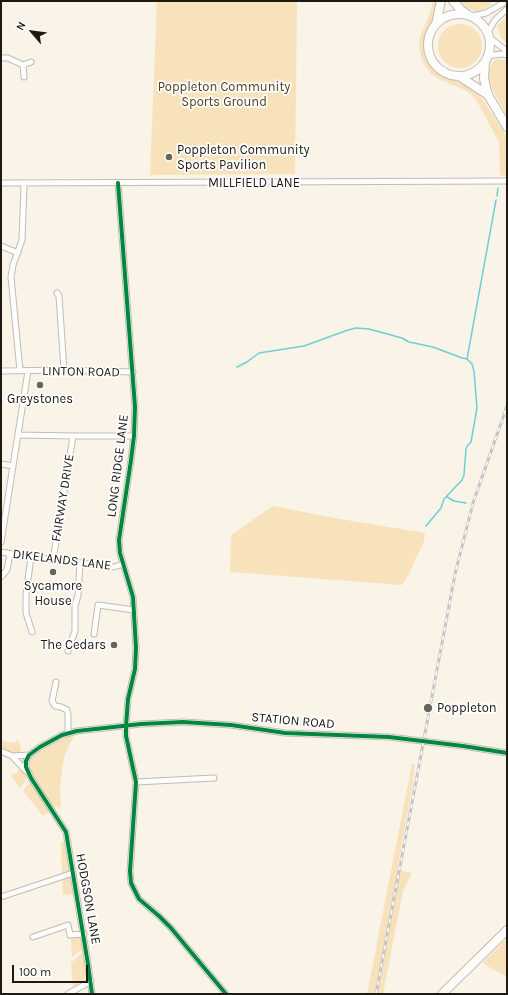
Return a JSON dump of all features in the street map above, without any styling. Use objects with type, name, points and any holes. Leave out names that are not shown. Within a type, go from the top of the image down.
[{"type":"highway","points":[[436,24],[441,1]]},
{"type":"highway","points":[[453,1],[461,10],[478,20],[489,35],[490,47],[486,59],[484,79],[488,95],[507,127]]},
{"type":"highway","points":[[470,15],[451,15],[440,20],[429,35],[429,54],[436,66],[453,76],[465,76],[476,71],[486,59]]},
{"type":"highway","points":[[459,76],[488,95]]},
{"type":"highway","points":[[442,994],[507,930]]},
{"type":"street","points":[[470,15],[486,14],[507,1]]},
{"type":"street","points":[[507,9],[497,17],[489,27],[489,35],[503,48],[507,54]]},
{"type":"street","points":[[486,59],[501,54],[507,54]]},
{"type":"street","points":[[1,58],[8,58],[23,65],[31,62]]},
{"type":"street","points":[[23,65],[24,77]]},
{"type":"street","name":"MILLFIELD LANE","points":[[1,184],[507,181]]},
{"type":"street","name":"LONG RIDGE LANE","points":[[118,183],[135,407],[134,436],[119,540],[120,553],[133,597],[136,648],[134,669],[128,699],[126,726],[126,736],[136,782],[130,871],[131,883],[139,899],[171,928],[226,994]]},
{"type":"street","points":[[20,371],[11,277],[23,234],[24,184]]},
{"type":"street","points":[[1,246],[18,253]]},
{"type":"street","points":[[57,293],[59,296],[64,370]]},
{"type":"street","name":"LINTON ROAD","points":[[1,371],[64,370],[133,372]]},
{"type":"street","points":[[1,542],[28,371]]},
{"type":"street","points":[[19,435],[134,436]]},
{"type":"street","name":"FAIRWAY DRIVE","points":[[54,560],[73,436]]},
{"type":"street","points":[[1,464],[13,466]]},
{"type":"street","name":"DIKELANDS LANE","points":[[1,552],[114,567],[123,564]]},
{"type":"street","points":[[1,577],[7,570],[10,554]]},
{"type":"street","points":[[31,557],[26,594],[26,613],[32,632]]},
{"type":"street","points":[[68,651],[75,631],[75,606],[78,595],[80,563]]},
{"type":"street","points":[[94,634],[98,606],[134,610]]},
{"type":"street","points":[[56,682],[52,701],[55,706],[61,706],[67,710],[68,733]]},
{"type":"street","name":"STATION ROAD","points":[[29,755],[62,735],[77,731],[183,722],[231,725],[285,733],[389,737],[507,753]]},
{"type":"street","points":[[1,751],[12,756],[28,772]]},
{"type":"street","points":[[12,756],[29,755],[26,761],[28,772]]},
{"type":"street","name":"HODGSON LANE","points":[[28,772],[66,832],[84,934],[92,994]]},
{"type":"street","points":[[136,782],[214,778]]},
{"type":"street","points":[[1,897],[73,873]]},
{"type":"street","points":[[33,937],[68,925],[70,935],[84,934]]},
{"type":"street","points":[[68,994],[91,981]]},
{"type":"green space","name":"Poppleton Community Sports Ground","points":[[157,1],[297,1],[295,174],[150,175]]},
{"type":"green space","points":[[433,1],[437,1],[434,20],[427,34],[425,44],[426,55],[430,64],[438,72],[448,78],[469,86],[477,92],[483,100],[507,137],[507,176],[500,175],[499,142],[472,95],[465,90],[438,79],[431,74],[421,57],[419,45],[420,36],[429,16]]},
{"type":"green space","points":[[460,1],[490,1],[492,4],[480,12],[472,10],[463,5]]},
{"type":"green space","points":[[507,16],[507,43],[501,38],[497,26]]},
{"type":"green space","points":[[464,24],[469,25],[476,30],[481,37],[481,55],[476,62],[469,67],[456,68],[451,67],[444,62],[439,55],[438,42],[439,37],[444,30],[451,25]]},
{"type":"green space","points":[[497,59],[507,60],[507,117],[489,79],[489,67]]},
{"type":"green space","points":[[273,506],[425,533],[424,541],[409,574],[402,585],[230,572],[231,535]]},
{"type":"green space","points":[[74,735],[65,754],[62,770],[60,787],[61,808],[51,805],[27,767],[34,754],[57,741]]},
{"type":"green space","points":[[17,739],[21,749],[20,753],[11,753],[1,748],[1,741],[16,743]]},
{"type":"green space","points":[[412,764],[415,764],[413,783],[397,870],[412,873],[403,891],[383,994],[367,994]]},
{"type":"green space","points":[[21,769],[27,777],[20,788],[11,776]]},
{"type":"green space","points":[[29,783],[31,783],[48,808],[48,813],[43,816],[23,791]]},
{"type":"green space","points":[[64,841],[70,869],[69,872],[62,874],[61,842]]},
{"type":"green space","points":[[68,876],[72,879],[74,894],[63,895],[62,878]]},
{"type":"green space","points":[[81,937],[83,949],[72,957],[71,938]]},
{"type":"green space","points":[[507,938],[507,977],[482,963]]},
{"type":"green space","points":[[82,953],[84,954],[87,976],[73,988],[71,963]]},
{"type":"waterway","points":[[497,196],[498,188]]},
{"type":"waterway","points":[[426,526],[441,508],[444,499],[462,480],[464,475],[466,449],[471,442],[477,408],[474,371],[472,364],[467,359],[496,200]]},
{"type":"waterway","points":[[237,367],[259,353],[304,346],[356,328],[369,329],[402,338],[409,342],[433,347],[467,359]]},
{"type":"waterway","points":[[447,497],[454,501],[466,503]]},
{"type":"railway","points":[[376,994],[455,574],[473,503],[507,406]]},
{"type":"cycle path","points":[[118,183],[135,407],[134,436],[119,540],[120,553],[133,597],[136,648],[135,669],[128,699],[126,726],[126,736],[136,782],[130,871],[131,883],[139,899],[171,928],[226,994]]},
{"type":"cycle path","points":[[92,994],[66,832],[31,778],[26,767],[26,761],[29,755],[40,747],[62,735],[77,731],[141,724],[183,722],[231,725],[285,733],[389,737],[507,753]]},
{"type":"place","name":"Poppleton Community Sports Pavilion","points":[[169,157]]},
{"type":"place","name":"Greystones","points":[[40,385]]},
{"type":"place","name":"Sycamore House","points":[[53,572]]},
{"type":"place","name":"The Cedars","points":[[114,645]]},
{"type":"place","name":"Poppleton","points":[[428,708]]}]
